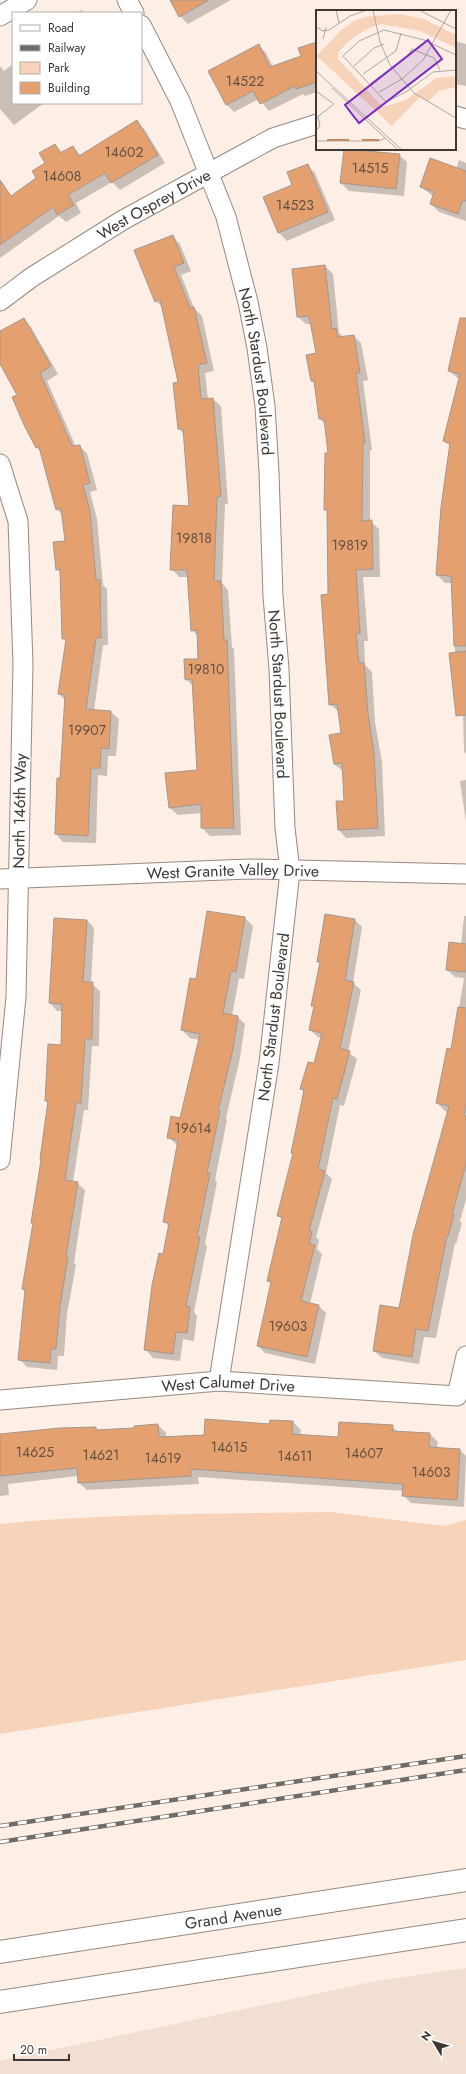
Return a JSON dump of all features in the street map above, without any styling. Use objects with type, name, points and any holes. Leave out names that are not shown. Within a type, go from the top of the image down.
[{"type":"highway","name":"Grand Avenue","points":[[0,1952],[466,1880]]},
{"type":"highway","points":[[0,2002],[466,1930]]},
{"type":"street","points":[[0,16],[27,0]]},
{"type":"street","points":[[127,0],[133,12]]},
{"type":"street","name":"North Stardust Boulevard","points":[[142,27],[180,101],[226,217],[248,302],[265,406],[269,472],[273,596],[279,669],[285,828],[290,871],[269,1062],[219,1381]]},
{"type":"street","points":[[456,116],[466,119]]},
{"type":"street","name":"West Osprey Drive","points":[[0,301],[32,277],[116,224],[273,138],[316,124]]},
{"type":"street","name":"North 146th Way","points":[[0,464],[18,521],[23,664],[9,878],[16,997],[0,1160]]},
{"type":"street","name":"West Granite Valley Drive","points":[[9,878],[244,869],[466,874]]},
{"type":"street","name":"West Calumet Drive","points":[[0,1400],[219,1381],[457,1396],[466,1356]]},
{"type":"shaded area","points":[[466,1968],[466,2074],[0,2074],[0,2061],[376,1981]]},
{"type":"green space","points":[[331,1512],[444,1526],[466,1520],[466,1660],[0,1734],[0,1524],[41,1520],[124,1516]]},
{"type":"building","points":[[170,0],[209,0],[179,17]]},
{"type":"building","points":[[316,42],[316,82],[296,89],[295,86],[260,104],[253,91],[226,105],[208,71],[259,44],[270,67],[301,56],[298,48]]},
{"type":"building","points":[[137,120],[158,155],[111,183],[105,173],[68,195],[74,205],[57,215],[53,207],[0,245],[0,180],[11,196],[36,178],[32,171],[45,163],[39,153],[55,144],[60,153],[73,146],[79,156]]},
{"type":"building","points":[[344,150],[400,154],[396,189],[340,183]]},
{"type":"building","points":[[430,158],[466,171],[466,201],[463,200],[458,214],[430,204],[434,192],[420,187]]},
{"type":"building","points":[[308,164],[328,212],[278,233],[263,197],[292,185],[287,172]]},
{"type":"building","points":[[173,235],[184,263],[174,267],[190,308],[194,307],[207,363],[198,365],[201,399],[213,398],[221,496],[217,497],[214,581],[221,581],[224,640],[227,640],[234,828],[201,828],[201,804],[169,808],[165,773],[197,770],[192,679],[185,680],[184,659],[198,659],[197,630],[191,631],[187,570],[170,570],[173,505],[189,506],[183,429],[178,429],[173,383],[178,382],[160,299],[155,302],[134,250]]},
{"type":"building","points":[[325,265],[332,329],[336,328],[338,337],[354,335],[360,373],[356,373],[365,443],[363,443],[362,521],[372,520],[373,569],[356,570],[360,633],[356,634],[359,663],[364,663],[368,714],[374,754],[378,828],[338,830],[336,801],[344,801],[342,763],[334,764],[329,735],[341,733],[337,704],[329,705],[321,595],[328,594],[327,510],[324,510],[325,453],[328,453],[324,419],[319,419],[314,381],[311,381],[306,355],[316,353],[309,316],[297,317],[292,269]]},
{"type":"building","points":[[24,318],[51,366],[40,373],[72,446],[80,445],[90,483],[83,485],[90,511],[96,580],[100,580],[101,638],[96,638],[86,709],[111,711],[109,749],[101,748],[100,768],[91,768],[88,836],[55,834],[57,778],[60,778],[65,695],[58,694],[66,639],[62,639],[60,569],[56,570],[53,542],[65,541],[61,508],[56,510],[39,447],[36,448],[24,425],[12,397],[17,395],[0,364],[0,331]]},
{"type":"building","points":[[460,318],[466,318],[466,646],[454,646],[451,576],[436,575],[441,507],[450,443],[443,441],[460,374],[448,371]]},
{"type":"building","points":[[466,651],[466,715],[456,716],[449,653]]},
{"type":"building","points":[[207,911],[245,917],[236,972],[231,971],[223,1013],[238,1016],[233,1049],[218,1111],[220,1111],[207,1173],[210,1173],[197,1237],[200,1237],[186,1306],[190,1307],[187,1333],[176,1332],[173,1354],[144,1350],[152,1285],[159,1253],[163,1254],[169,1223],[163,1222],[178,1140],[167,1138],[171,1116],[180,1118],[200,1034],[181,1030],[190,978],[196,979]]},
{"type":"building","points":[[325,914],[355,919],[345,980],[354,982],[340,1048],[350,1051],[337,1099],[333,1098],[318,1169],[325,1171],[309,1231],[312,1231],[309,1244],[315,1245],[301,1301],[319,1305],[307,1357],[257,1346],[271,1282],[267,1281],[282,1217],[277,1216],[293,1153],[291,1153],[304,1090],[300,1089],[308,1062],[314,1063],[322,1033],[309,1030],[314,1006],[311,1006],[320,962],[317,962]]},
{"type":"building","points":[[54,918],[87,920],[83,982],[93,982],[92,1039],[85,1039],[81,1103],[76,1103],[65,1180],[78,1182],[66,1256],[68,1257],[60,1306],[56,1349],[51,1349],[50,1363],[18,1360],[25,1290],[22,1289],[33,1223],[31,1223],[41,1160],[48,1101],[45,1101],[48,1044],[61,1045],[62,1004],[49,1003]]},
{"type":"building","points":[[449,942],[466,944],[466,972],[446,970]]},
{"type":"building","points":[[458,1007],[466,1008],[466,1104],[464,1115],[466,1116],[466,1165],[452,1214],[454,1215],[447,1236],[428,1331],[416,1329],[412,1357],[373,1351],[380,1305],[399,1308],[413,1235],[449,1106],[436,1103],[447,1048],[451,1049]]},
{"type":"building","points":[[205,1419],[269,1424],[270,1420],[293,1421],[292,1434],[338,1437],[339,1422],[393,1425],[392,1431],[430,1433],[429,1447],[460,1449],[457,1500],[402,1496],[403,1484],[191,1469],[191,1476],[78,1483],[77,1468],[0,1476],[0,1434],[60,1428],[96,1427],[96,1430],[134,1428],[134,1426],[158,1424],[159,1437],[204,1435]]},
{"type":"railway","points":[[0,1826],[466,1756]]},
{"type":"railway","points":[[0,1842],[466,1770]]}]
